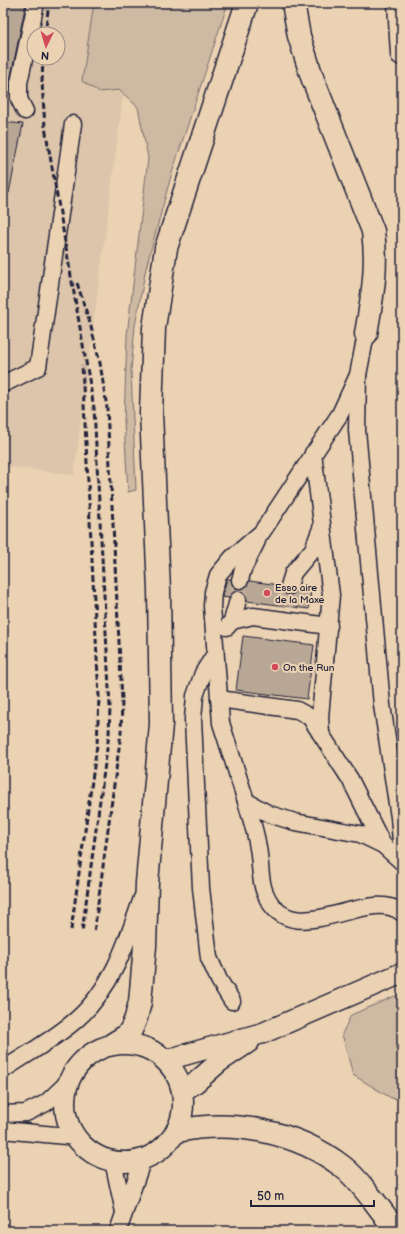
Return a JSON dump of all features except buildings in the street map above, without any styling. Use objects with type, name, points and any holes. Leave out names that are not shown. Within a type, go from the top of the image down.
[{"type":"highway","points":[[113,1044],[126,1036],[131,1030],[139,1008],[145,946],[147,883],[162,709],[159,590],[151,413],[154,328],[166,248],[225,75],[246,3]]},
{"type":"highway","points":[[293,3],[299,36],[312,77],[373,231],[376,256],[375,282],[366,334]]},
{"type":"highway","points":[[400,3],[402,54]]},
{"type":"highway","points":[[177,1131],[193,1128],[229,1127],[262,1131],[316,1150],[343,1167],[361,1185],[395,1231]]},
{"type":"main road","points":[[166,1060],[263,1033],[402,973]]},
{"type":"main road","points":[[183,1092],[196,1083],[219,1062],[263,1033]]},
{"type":"main road","points":[[113,1044],[132,1044],[150,1049],[166,1060],[177,1074],[183,1092],[184,1105],[182,1118],[177,1131],[168,1143],[143,1159],[128,1162],[113,1161],[99,1156],[86,1148],[76,1137],[69,1124],[65,1110],[65,1096],[68,1082],[86,1057],[98,1049],[113,1044]]},
{"type":"street","points":[[25,111],[19,98],[18,83],[36,3]]},
{"type":"street","points":[[3,384],[38,367],[73,124]]},
{"type":"street","points":[[366,334],[358,375],[357,430],[382,705],[399,817],[402,854]]},
{"type":"street","points":[[240,580],[243,569],[262,532],[340,414],[358,375]]},
{"type":"street","points":[[313,453],[331,594],[330,626],[320,717],[321,734]]},
{"type":"street","points":[[289,586],[293,573],[313,549],[323,525]]},
{"type":"street","points":[[262,532],[232,558],[218,575],[213,592],[212,606],[221,723],[246,800],[258,847],[265,893],[273,907],[286,916],[303,920],[320,918],[365,907],[386,906],[398,909],[402,913]]},
{"type":"street","points":[[232,1001],[219,980],[209,958],[201,888],[193,719],[195,696],[203,673],[232,620],[238,600]]},
{"type":"street","points":[[232,620],[253,616],[286,613],[330,626]]},
{"type":"street","points":[[218,698],[297,710],[310,717],[350,778],[383,845]]},
{"type":"street","points":[[246,800],[269,814],[295,822],[360,834],[383,845],[402,862]]},
{"type":"street","points":[[3,1070],[63,1030],[88,1008],[99,995],[124,951],[147,883]]},
{"type":"street","points":[[3,1114],[26,1113],[46,1103],[68,1082]]},
{"type":"street","points":[[3,1130],[76,1137]]},
{"type":"street","points":[[118,1231],[143,1159]]},
{"type":"street","points":[[113,1161],[124,1213]]},
{"type":"shaded area","points":[[3,3],[135,3],[74,475],[3,466]]},
{"type":"shaded area","points":[[94,3],[228,3],[171,176],[146,268],[135,326],[131,370],[136,490],[128,492],[124,422],[127,335],[148,158],[138,107],[119,90],[99,92],[82,81]]},
{"type":"shaded area","points":[[402,993],[402,1093],[400,1099],[391,1098],[353,1075],[342,1034],[351,1015]]},
{"type":"tunnel","points":[[238,600],[240,580]]},
{"type":"tunnel","points":[[286,606],[289,586]]},
{"type":"railway","points":[[46,26],[49,3]]},
{"type":"railway","points":[[43,66],[42,82],[45,127],[94,408],[110,707],[109,734],[82,932]]},
{"type":"railway","points":[[77,283],[90,323],[100,363],[107,408],[122,700],[121,733],[94,933]]},
{"type":"railway","points":[[71,930],[97,745],[99,697],[82,365]]},
{"type":"place","name":"Esso aire de la Maxe","points":[[267,593]]},
{"type":"place","name":"On the Run","points":[[275,667]]}]
